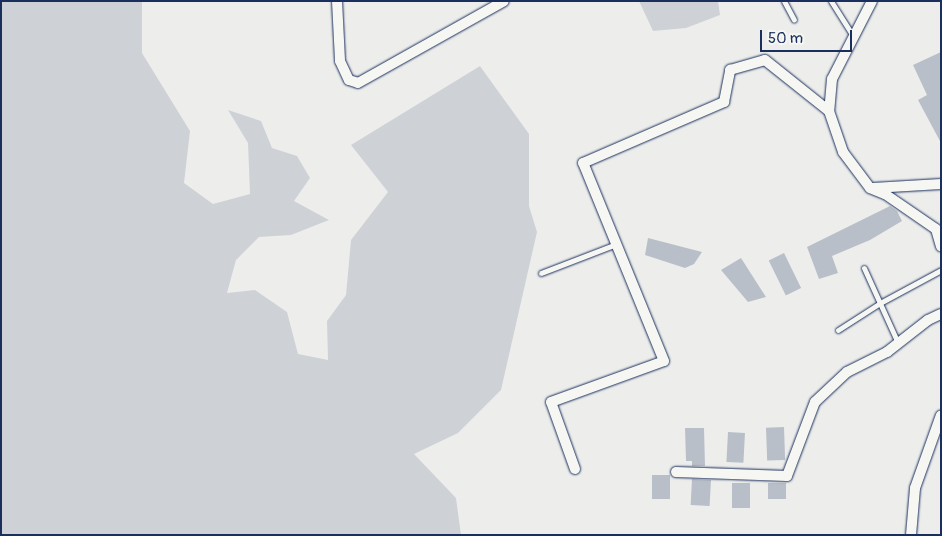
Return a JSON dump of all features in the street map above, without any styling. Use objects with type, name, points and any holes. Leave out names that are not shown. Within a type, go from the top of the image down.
[{"type":"street","points":[[338,1],[340,61],[348,80],[358,83],[488,5],[504,1]]},
{"type":"street","points":[[872,1],[832,80],[830,111],[843,152],[870,188],[885,194],[936,229],[941,246]]},
{"type":"street","points":[[575,469],[551,402],[664,361],[582,162],[724,102],[730,70],[764,60],[830,111]]},
{"type":"street","points":[[870,188],[941,184]]},
{"type":"street","points":[[676,472],[787,476],[815,402],[847,372],[887,352],[928,320],[941,314]]},
{"type":"street","points":[[911,535],[915,488],[941,415]]},
{"type":"lane","points":[[784,1],[794,20]]},
{"type":"lane","points":[[831,1],[853,36]]},
{"type":"lane","points":[[541,273],[616,244]]},
{"type":"lane","points":[[864,268],[898,343]]},
{"type":"lane","points":[[838,330],[880,303],[941,270]]},
{"type":"shaded area","points":[[1,1],[142,1],[142,53],[190,131],[184,183],[213,204],[250,194],[248,143],[228,110],[261,121],[272,148],[297,156],[310,178],[294,201],[329,220],[291,235],[259,237],[236,260],[227,293],[255,290],[287,312],[298,354],[328,360],[327,321],[346,295],[351,240],[388,192],[351,145],[480,66],[529,134],[529,206],[537,232],[501,390],[458,433],[414,454],[456,498],[461,535],[1,535]]},
{"type":"shaded area","points":[[639,1],[718,1],[720,15],[686,28],[653,31]]},
{"type":"building","points":[[941,52],[941,143],[918,100],[927,95],[913,65]]},
{"type":"building","points":[[890,206],[897,211],[902,221],[870,240],[832,256],[838,273],[819,279],[807,247]]},
{"type":"building","points":[[648,238],[702,252],[694,264],[685,268],[645,255]]},
{"type":"building","points":[[784,253],[801,288],[786,296],[769,260]]},
{"type":"building","points":[[741,258],[766,297],[748,302],[721,270]]},
{"type":"building","points":[[784,427],[785,460],[767,461],[766,428]]},
{"type":"building","points":[[685,428],[704,428],[705,466],[692,466],[692,461],[686,461]]},
{"type":"building","points":[[728,432],[745,433],[743,463],[726,462]]},
{"type":"building","points":[[652,475],[670,475],[670,499],[652,499]]},
{"type":"building","points":[[692,479],[711,480],[710,506],[691,505]]},
{"type":"building","points":[[732,483],[750,483],[750,508],[732,508]]},
{"type":"building","points":[[768,483],[786,483],[786,499],[768,499]]}]
